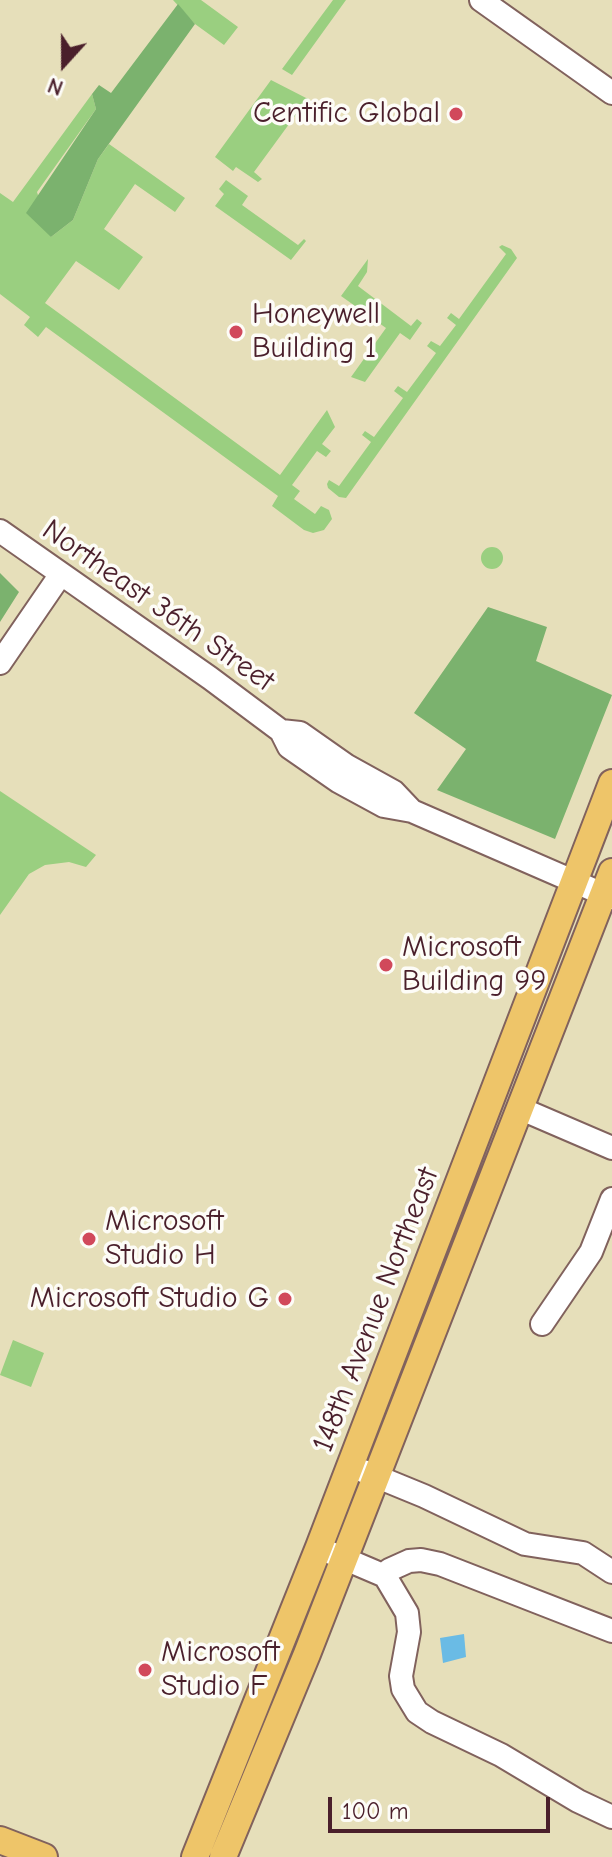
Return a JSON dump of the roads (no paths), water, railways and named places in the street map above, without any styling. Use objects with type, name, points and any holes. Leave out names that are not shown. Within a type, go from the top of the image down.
[{"type":"main road","name":"148th Avenue Northeast","points":[[195,1857],[319,1547],[612,783]]},
{"type":"main road","name":"148th Avenue Northeast","points":[[223,1857],[609,888]]},
{"type":"main road","points":[[0,1840],[44,1857]]},
{"type":"street","points":[[481,0],[612,93]]},
{"type":"street","name":"Northeast 36th Street","points":[[0,531],[281,731],[300,733],[347,766],[394,792],[412,811],[573,882],[609,888]]},
{"type":"street","points":[[0,663],[61,574]]},
{"type":"street","points":[[519,1108],[612,1148]]},
{"type":"street","points":[[542,1324],[591,1252],[612,1199]]},
{"type":"street","points":[[350,1466],[525,1544],[583,1553],[612,1572]]},
{"type":"street","points":[[319,1547],[385,1576],[407,1613],[409,1632],[401,1676],[403,1689],[417,1712],[612,1817]]},
{"type":"street","points":[[385,1576],[389,1570],[409,1561],[440,1564],[612,1631]]},
{"type":"water","points":[[464,1634],[466,1657],[443,1663],[440,1638]]},
{"type":"place","name":"Centific Global","points":[[456,114]]},
{"type":"place","name":"Honeywell Building 1","points":[[236,332]]},
{"type":"place","name":"Microsoft Building 99","points":[[386,965]]},
{"type":"place","name":"Microsoft Studio H","points":[[89,1239]]},
{"type":"place","name":"Microsoft Studio G","points":[[285,1299]]},
{"type":"place","name":"Microsoft Studio F","points":[[145,1670]]}]
